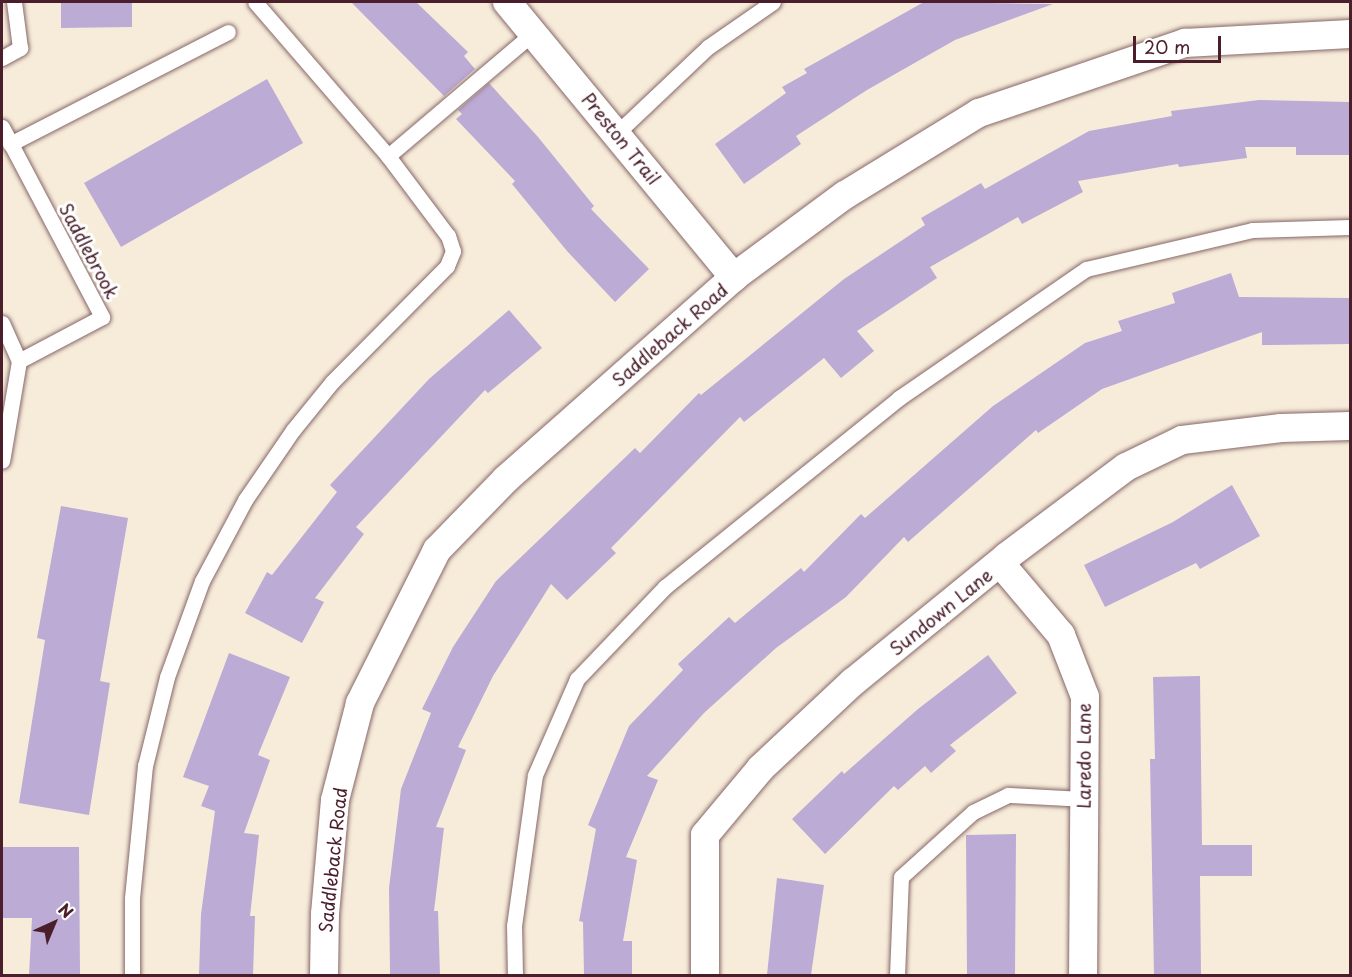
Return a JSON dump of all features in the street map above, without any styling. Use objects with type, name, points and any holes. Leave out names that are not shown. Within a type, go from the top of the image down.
[{"type":"street","name":"Preston Trail","points":[[507,2],[734,278]]},
{"type":"street","name":"Saddleback Road","points":[[324,975],[325,914],[335,800],[360,703],[437,550],[506,479],[734,278],[845,195],[980,113],[1185,44],[1350,34]]},
{"type":"street","name":"Sundown Lane","points":[[705,975],[705,835],[761,768],[853,682],[1126,467],[1182,440],[1281,428],[1350,426]]},
{"type":"street","name":"Laredo Lane","points":[[1001,564],[1061,635],[1085,697],[1083,975]]},
{"type":"lane","points":[[2,58],[20,48],[14,2]]},
{"type":"lane","points":[[132,975],[132,898],[146,766],[167,677],[202,581],[245,500],[293,429],[332,382],[447,266],[453,251],[448,236],[388,156],[255,2]]},
{"type":"lane","points":[[617,133],[708,47],[772,2]]},
{"type":"lane","points":[[10,144],[228,32]]},
{"type":"lane","points":[[388,156],[533,33]]},
{"type":"lane","name":"Saddlebrook","points":[[2,127],[102,317],[19,361]]},
{"type":"lane","points":[[515,975],[514,926],[535,776],[577,679],[665,587],[899,398],[1086,269],[1252,230],[1350,227]]},
{"type":"lane","points":[[2,323],[19,361],[2,461]]},
{"type":"lane","points":[[897,975],[901,877],[972,812],[1008,795],[1084,799]]},
{"type":"building","points":[[61,2],[132,2],[132,27],[61,28]]},
{"type":"building","points":[[351,2],[416,2],[468,52],[464,56],[475,69],[444,96]]},
{"type":"building","points":[[924,2],[1053,4],[955,40],[867,90],[796,136],[801,144],[744,184],[715,144],[786,93],[782,87],[807,73],[804,69]]},
{"type":"building","points":[[267,79],[303,143],[121,247],[84,183]]},
{"type":"building","points":[[489,83],[538,137],[594,206],[591,209],[649,269],[615,302],[567,251],[512,184],[515,181],[456,119],[462,114],[458,110]]},
{"type":"building","points":[[1259,100],[1350,102],[1350,155],[1296,155],[1296,147],[1245,147],[1247,158],[1179,167],[1178,164],[1078,181],[1083,192],[1022,224],[1018,217],[930,267],[937,278],[857,331],[874,351],[841,378],[824,358],[744,422],[740,417],[611,548],[616,553],[567,600],[551,584],[493,676],[458,747],[466,750],[436,827],[444,828],[434,911],[438,911],[440,975],[390,975],[389,888],[401,789],[431,713],[422,709],[453,647],[496,581],[635,448],[640,453],[699,393],[701,395],[844,279],[925,225],[921,218],[981,183],[985,189],[1089,131],[1172,116],[1171,111]]},
{"type":"building","points":[[1231,273],[1239,297],[1350,298],[1350,344],[1262,345],[1262,332],[1102,389],[1038,433],[1036,430],[908,542],[904,537],[846,597],[776,648],[704,713],[647,776],[658,780],[626,857],[637,860],[623,941],[632,941],[632,975],[584,975],[583,922],[579,921],[596,829],[588,825],[629,726],[683,670],[678,664],[729,617],[735,623],[801,568],[804,572],[861,514],[865,518],[993,406],[1085,343],[1122,331],[1118,321],[1175,303],[1172,293]]},
{"type":"building","points":[[509,310],[542,348],[488,393],[485,390],[356,527],[364,534],[315,598],[324,602],[302,643],[245,613],[267,572],[272,575],[337,492],[330,485],[429,379]]},
{"type":"building","points":[[1232,485],[1260,536],[1200,569],[1196,563],[1105,607],[1084,565],[1173,522]]},
{"type":"building","points":[[61,506],[128,518],[100,681],[110,683],[89,815],[19,803],[45,640],[37,638]]},
{"type":"building","points":[[229,653],[290,677],[258,755],[270,760],[244,833],[259,835],[250,916],[255,916],[253,975],[199,975],[201,914],[215,811],[201,806],[209,786],[183,777]]},
{"type":"building","points":[[988,655],[1017,693],[950,745],[956,751],[931,773],[925,766],[898,790],[894,786],[825,854],[792,819],[842,771],[844,774],[918,709]]},
{"type":"building","points":[[1200,676],[1202,845],[1252,845],[1252,876],[1200,876],[1201,975],[1154,975],[1150,759],[1155,759],[1153,677]]},
{"type":"building","points":[[1016,834],[1015,975],[967,975],[966,835]]},
{"type":"building","points":[[2,847],[79,847],[80,975],[29,975],[32,918],[2,918]]},
{"type":"building","points":[[777,878],[824,885],[811,975],[767,975]]}]
